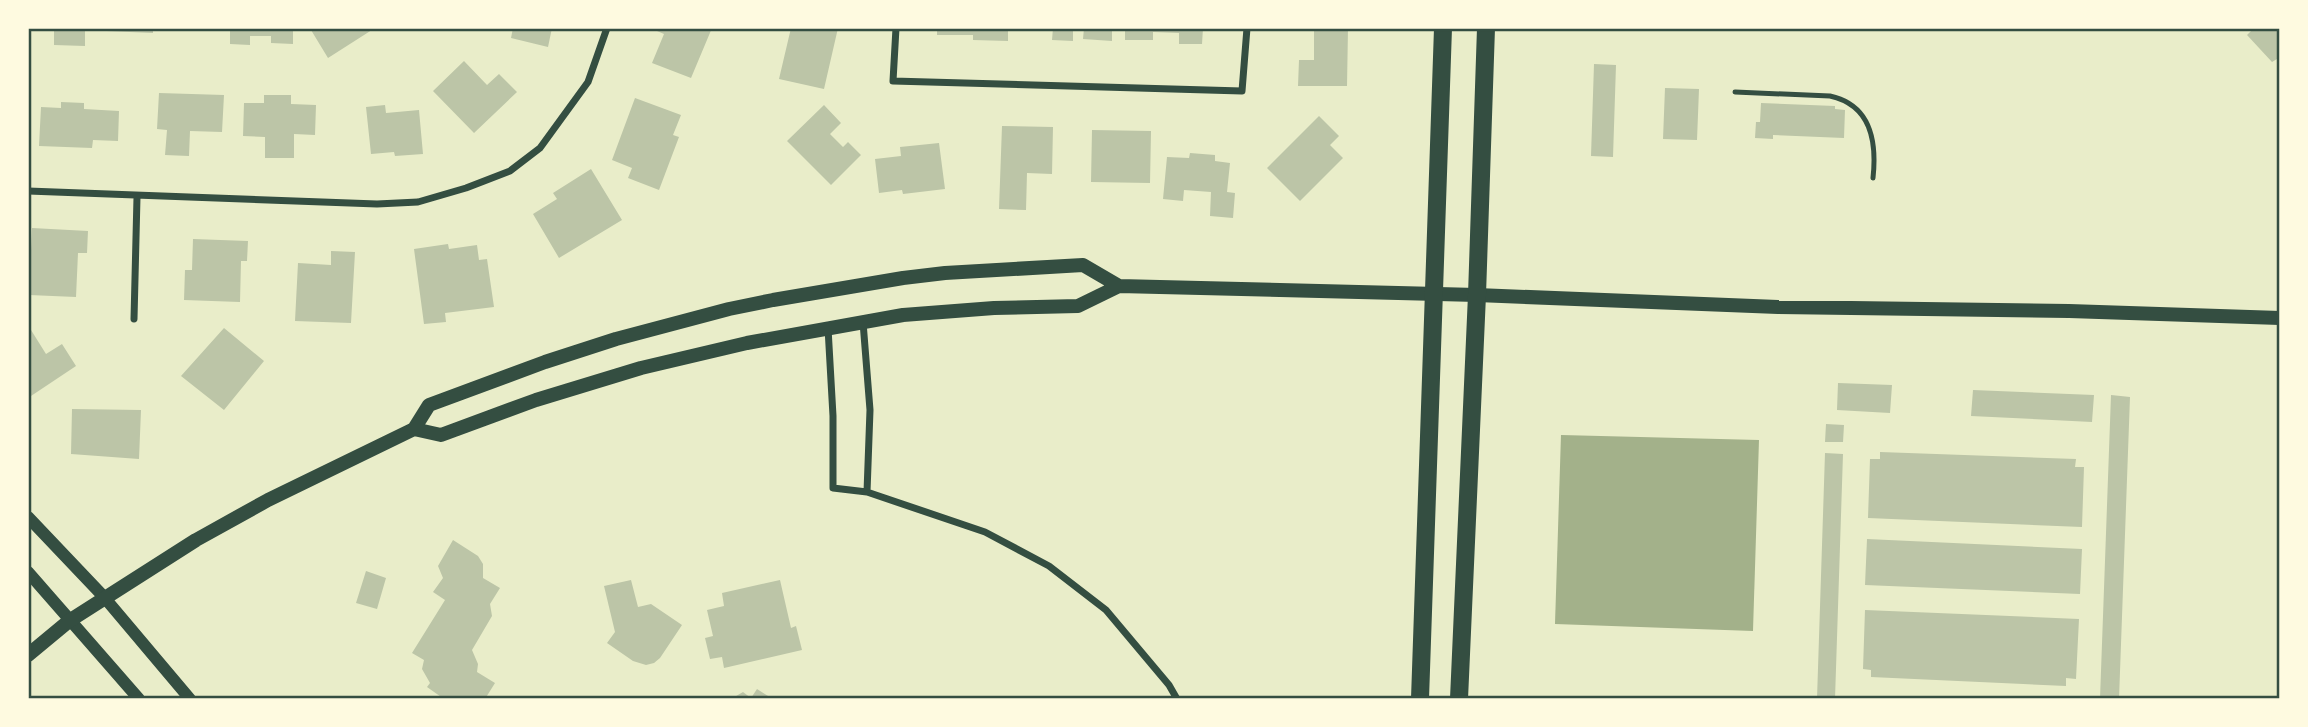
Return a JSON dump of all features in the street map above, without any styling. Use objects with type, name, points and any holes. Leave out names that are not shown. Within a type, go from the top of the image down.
[{"type":"main road","points":[[1420,699],[1443,28]]},
{"type":"main road","points":[[1459,699],[1486,28]]},
{"type":"main road","points":[[28,654],[104,597],[196,540],[268,500],[414,429],[429,405],[482,384],[678,321],[773,300],[945,273],[1083,265],[1119,286]]},
{"type":"main road","points":[[414,429],[441,435],[536,400],[641,368],[747,342],[903,316],[1078,306],[1119,286],[1477,295],[1778,307],[2068,311],[2280,318]]},
{"type":"street","points":[[28,191],[377,204],[418,202],[510,171],[540,148],[588,82],[607,28]]},
{"type":"street","points":[[896,28],[893,81],[1242,92],[1247,28]]},
{"type":"street","points":[[134,319],[137,197]]},
{"type":"street","points":[[863,322],[870,410],[867,492]]},
{"type":"street","points":[[828,327],[833,416],[833,488],[867,492],[985,532],[1049,566],[1106,610],[1169,685],[1177,699]]},
{"type":"street","points":[[28,517],[104,597],[190,699]]},
{"type":"street","points":[[28,572],[139,699]]},
{"type":"lane","points":[[1735,92],[1830,96],[1855,106],[1864,116],[1870,130],[1874,146],[1874,178]]},
{"type":"shaded area","points":[[1561,435],[1759,440],[1753,631],[1555,624]]},
{"type":"building","points":[[38,28],[85,28],[85,46],[54,45],[54,31],[38,31]]},
{"type":"building","points":[[107,28],[153,28],[153,33],[106,31]]},
{"type":"building","points":[[230,28],[293,28],[293,44],[271,43],[271,36],[250,36],[250,45],[230,44]]},
{"type":"building","points":[[375,28],[328,58],[311,30]]},
{"type":"building","points":[[513,28],[552,28],[548,47],[511,38]]},
{"type":"building","points":[[650,28],[712,28],[691,78],[652,63],[664,34]]},
{"type":"building","points":[[791,28],[838,28],[824,89],[779,79]]},
{"type":"building","points":[[937,28],[1008,28],[1008,41],[973,40],[973,35],[937,35]]},
{"type":"building","points":[[1053,28],[1073,28],[1073,41],[1052,40]]},
{"type":"building","points":[[1084,28],[1112,28],[1112,41],[1083,39]]},
{"type":"building","points":[[1125,28],[1203,28],[1202,44],[1179,44],[1179,33],[1153,32],[1153,40],[1125,40]]},
{"type":"building","points":[[1314,28],[1348,28],[1347,86],[1298,86],[1299,60],[1314,60]]},
{"type":"building","points":[[2254,28],[2280,28],[2280,62],[2277,59],[2272,62],[2247,35]]},
{"type":"building","points":[[464,61],[487,85],[499,74],[517,92],[474,133],[433,91]]},
{"type":"building","points":[[1594,64],[1616,65],[1613,157],[1591,156]]},
{"type":"building","points":[[1665,88],[1699,89],[1697,140],[1663,139]]},
{"type":"building","points":[[159,93],[224,95],[222,132],[190,131],[189,156],[165,155],[167,130],[157,129]]},
{"type":"building","points":[[264,95],[291,95],[291,104],[316,105],[315,135],[294,134],[294,158],[265,158],[265,137],[243,136],[244,103],[264,103]]},
{"type":"building","points":[[635,98],[681,115],[673,135],[679,137],[659,190],[628,178],[632,168],[612,160]]},
{"type":"building","points":[[61,102],[84,103],[84,109],[119,111],[118,141],[93,140],[92,148],[39,146],[41,107],[61,108]]},
{"type":"building","points":[[1761,103],[1835,106],[1835,109],[1845,110],[1844,138],[1773,135],[1773,139],[1755,138],[1756,122],[1760,122]]},
{"type":"building","points":[[385,105],[386,113],[419,110],[423,154],[371,154],[366,107]]},
{"type":"building","points":[[824,105],[841,123],[830,134],[843,147],[848,142],[861,155],[831,185],[787,141]]},
{"type":"building","points":[[1319,116],[1339,136],[1330,145],[1343,158],[1300,201],[1267,168]]},
{"type":"building","points":[[1002,126],[1053,127],[1052,174],[1027,173],[1026,210],[999,209]]},
{"type":"building","points":[[1092,130],[1151,131],[1150,183],[1091,182]]},
{"type":"building","points":[[939,143],[945,189],[903,194],[902,190],[879,193],[875,159],[901,156],[900,147]]},
{"type":"building","points":[[1190,153],[1215,155],[1215,161],[1230,163],[1227,192],[1235,193],[1233,218],[1210,216],[1211,192],[1184,190],[1183,201],[1163,199],[1167,157],[1189,158]]},
{"type":"building","points":[[591,169],[622,220],[559,258],[533,214],[557,199],[553,193]]},
{"type":"building","points":[[32,228],[88,231],[87,253],[78,253],[76,297],[29,295]]},
{"type":"building","points":[[193,239],[248,241],[247,261],[241,261],[240,302],[184,300],[185,270],[192,270]]},
{"type":"building","points":[[448,244],[449,249],[477,245],[479,260],[487,259],[494,307],[445,313],[446,322],[424,324],[414,249]]},
{"type":"building","points":[[331,251],[355,252],[351,323],[295,321],[298,263],[331,265]]},
{"type":"building","points":[[224,328],[264,361],[224,410],[181,376]]},
{"type":"building","points":[[31,330],[46,354],[62,344],[76,366],[28,398],[28,332]]},
{"type":"building","points":[[1838,383],[1892,385],[1890,413],[1837,410]]},
{"type":"building","points":[[1973,390],[2094,395],[2092,422],[1971,416]]},
{"type":"building","points":[[2111,395],[2130,397],[2119,699],[2100,699]]},
{"type":"building","points":[[72,409],[141,410],[139,459],[71,454]]},
{"type":"building","points":[[1826,424],[1844,425],[1843,442],[1825,442]]},
{"type":"building","points":[[1880,452],[2076,459],[2075,467],[2084,467],[2082,527],[1868,518],[1870,459],[1880,459]]},
{"type":"building","points":[[1825,453],[1843,454],[1835,699],[1817,699]]},
{"type":"building","points":[[1867,539],[2082,549],[2080,594],[1865,585]]},
{"type":"building","points":[[453,540],[478,556],[483,564],[483,578],[500,588],[490,604],[492,616],[472,650],[478,664],[477,672],[495,683],[485,699],[444,699],[427,687],[430,683],[422,669],[424,660],[412,653],[445,600],[433,592],[443,578],[438,566]]},
{"type":"building","points":[[366,571],[386,578],[377,609],[356,603]]},
{"type":"building","points":[[631,580],[638,607],[651,604],[682,625],[660,658],[646,665],[633,661],[607,643],[615,632],[604,586]]},
{"type":"building","points":[[780,580],[791,628],[796,626],[802,650],[724,668],[722,657],[710,659],[705,638],[713,636],[707,610],[724,606],[722,593]]},
{"type":"building","points":[[1865,610],[2079,619],[2076,679],[2066,678],[2066,686],[1871,677],[1871,670],[1863,669]]},
{"type":"building","points":[[757,689],[773,699],[731,699],[743,692],[751,698]]}]
